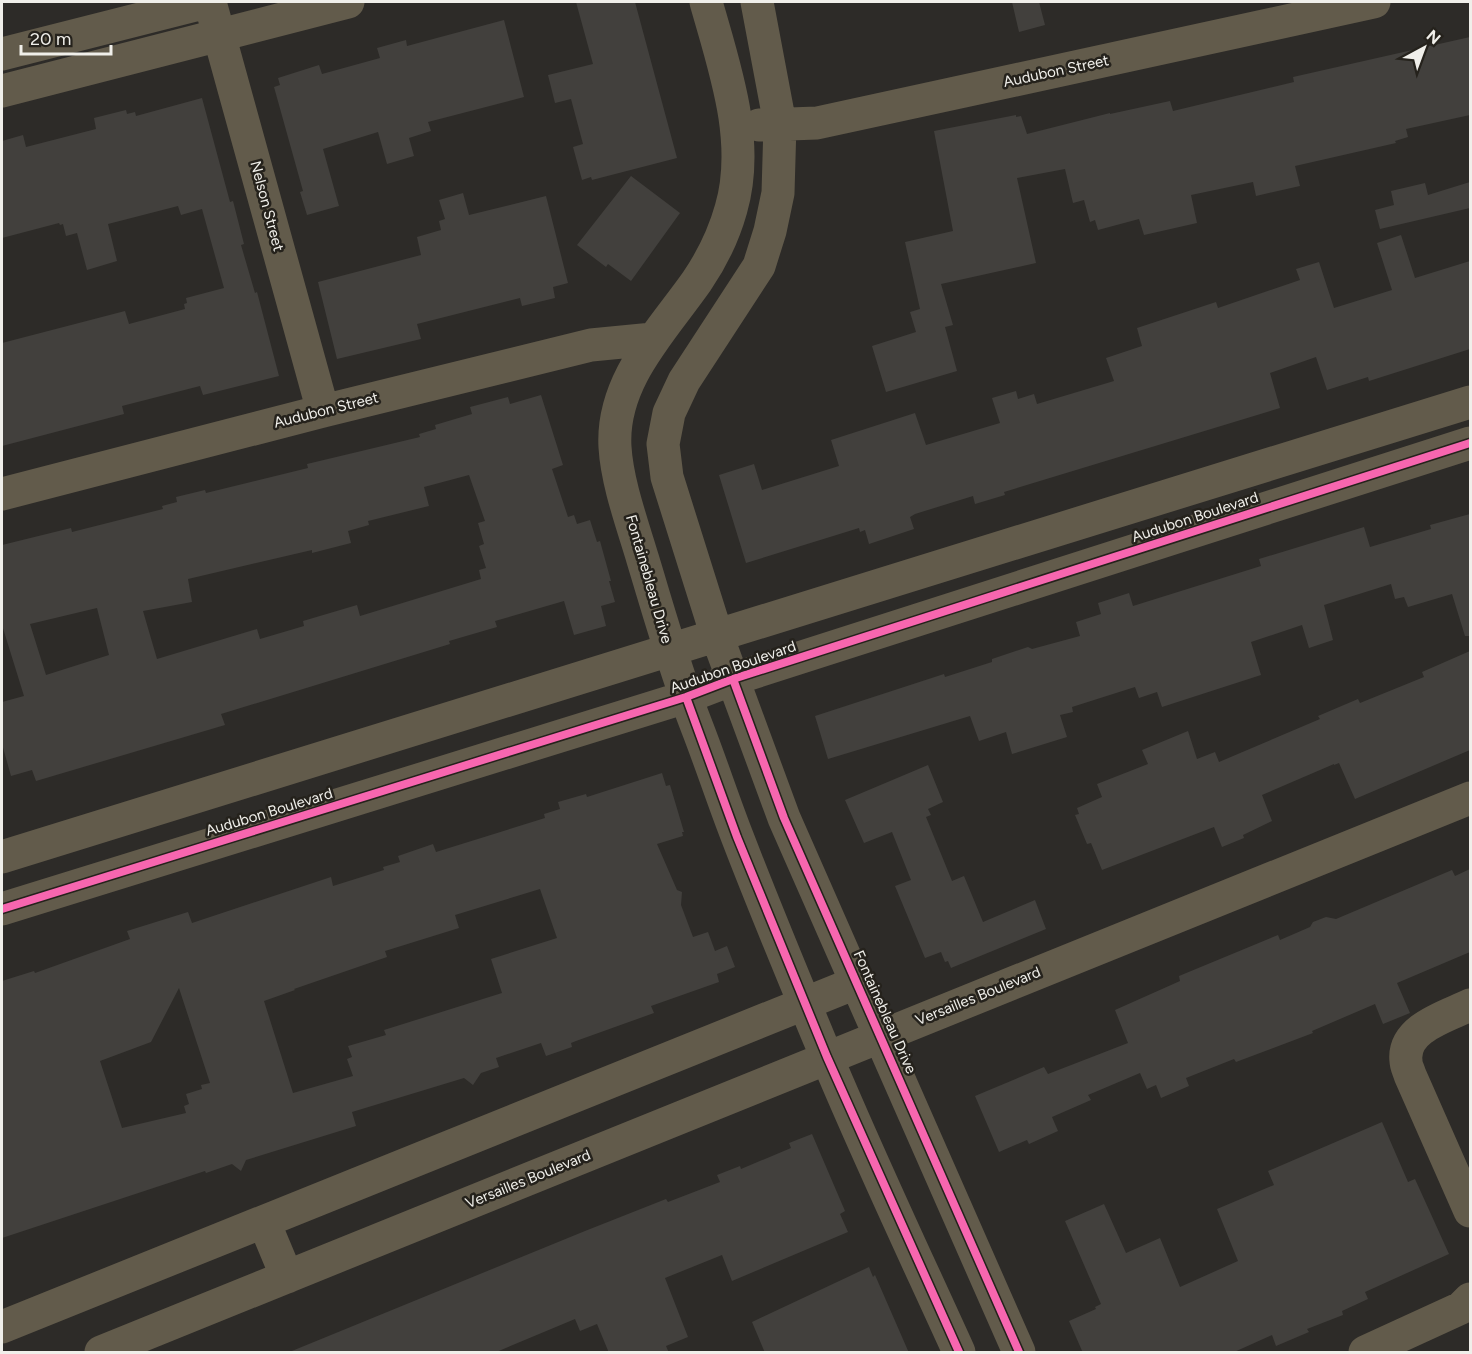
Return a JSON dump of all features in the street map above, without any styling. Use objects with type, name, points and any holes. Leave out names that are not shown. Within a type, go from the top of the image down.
[{"type":"street","name":"Nelson Street","points":[[208,2],[219,34],[323,411]]},
{"type":"street","points":[[2,54],[208,2]]},
{"type":"street","points":[[2,91],[348,2]]},
{"type":"street","name":"Fontainebleau Drive","points":[[706,2],[726,72],[736,126],[738,165],[732,206],[722,237],[699,278],[652,339],[631,376],[620,404],[616,423],[615,448],[632,524],[670,651],[737,837],[827,1057],[959,1353]]},
{"type":"street","name":"Fontainebleau Drive","points":[[756,2],[780,124],[778,193],[770,231],[759,266],[684,381],[669,413],[663,444],[667,477],[717,636],[784,818],[1019,1353]]},
{"type":"street","name":"Audubon Street","points":[[736,126],[817,123],[1374,2]]},
{"type":"street","name":"Audubon Street","points":[[2,494],[591,345],[652,339]]},
{"type":"street","name":"Audubon Boulevard","points":[[2,857],[1470,402]]},
{"type":"street","name":"Audubon Boulevard","points":[[2,909],[686,697],[734,679],[1470,443]]},
{"type":"street","name":"Audubon Boulevard","points":[[1140,504],[1154,544]]},
{"type":"street","name":"Audubon Boulevard","points":[[222,789],[240,835]]},
{"type":"street","name":"Versailles Boulevard","points":[[101,1353],[1470,798]]},
{"type":"street","points":[[2,1327],[858,982]]},
{"type":"street","points":[[1470,1005],[1428,1025],[1415,1034],[1405,1060],[1470,1211]]},
{"type":"street","points":[[264,1222],[287,1277]]},
{"type":"street","points":[[1365,1353],[1466,1304]]},
{"type":"building","points":[[576,2],[635,2],[677,158],[592,180],[591,177],[582,180],[573,147],[583,144],[571,99],[555,103],[548,75],[593,64]]},
{"type":"building","points":[[1012,2],[1039,2],[1045,25],[1019,32]]},
{"type":"building","points":[[504,20],[524,97],[428,122],[431,131],[409,138],[414,156],[387,164],[378,132],[323,149],[339,206],[307,215],[300,192],[303,191],[274,87],[280,85],[278,78],[319,65],[322,74],[380,58],[377,48],[406,40],[407,46]]},
{"type":"building","points":[[1470,37],[1470,115],[1406,129],[1408,137],[1395,141],[1396,143],[1295,166],[1300,186],[1256,196],[1253,182],[1191,195],[1197,223],[1144,235],[1139,219],[1098,230],[1095,220],[1090,222],[1084,200],[1073,203],[1065,169],[1017,178],[1036,263],[941,284],[953,325],[945,327],[957,371],[886,392],[872,346],[916,332],[910,312],[920,309],[905,242],[953,231],[934,131],[1016,115],[1016,117],[1021,116],[1027,134],[1170,101],[1173,111],[1294,82],[1293,77]]},
{"type":"building","points":[[202,98],[230,202],[233,201],[244,244],[241,245],[255,293],[257,292],[279,376],[203,395],[200,386],[122,406],[124,414],[2,446],[2,343],[125,311],[129,324],[185,309],[186,298],[224,288],[202,209],[181,215],[178,206],[108,224],[117,261],[87,270],[77,233],[66,236],[63,224],[59,223],[2,238],[2,141],[23,135],[26,147],[96,129],[94,118],[126,110],[127,114],[135,112],[136,116]]},
{"type":"building","points":[[631,176],[680,213],[631,281],[608,264],[606,267],[577,245]]},
{"type":"building","points":[[1470,182],[1470,208],[1380,229],[1375,210],[1394,205],[1391,191],[1425,183],[1428,195]]},
{"type":"building","points":[[463,193],[469,215],[546,196],[568,283],[553,287],[555,298],[522,306],[520,298],[417,324],[421,339],[337,359],[318,282],[421,255],[417,237],[441,230],[439,221],[445,219],[439,200]]},
{"type":"building","points":[[1401,235],[1415,278],[1470,261],[1470,349],[1369,381],[1368,377],[1327,390],[1316,357],[1270,373],[1280,408],[1004,492],[1005,495],[975,504],[973,496],[915,514],[910,517],[914,529],[869,544],[865,530],[860,532],[859,528],[746,563],[719,475],[754,464],[762,490],[839,466],[831,440],[915,413],[926,445],[1000,423],[992,398],[1016,391],[1018,399],[1034,394],[1037,404],[1114,381],[1106,358],[1142,346],[1137,328],[1216,302],[1218,308],[1300,280],[1296,269],[1319,262],[1334,308],[1392,290],[1377,243]]},
{"type":"building","points":[[541,395],[563,465],[552,469],[568,517],[574,515],[577,524],[590,520],[597,542],[600,541],[615,602],[601,606],[606,626],[574,635],[564,601],[495,621],[497,627],[449,641],[450,644],[221,714],[225,725],[36,781],[32,770],[11,776],[2,744],[2,702],[24,696],[2,625],[2,545],[71,528],[72,532],[163,509],[162,506],[177,502],[176,497],[205,490],[206,493],[308,468],[307,464],[420,437],[419,434],[436,429],[435,425],[472,414],[470,407],[508,397],[510,404]],"holes":[[[469,475],[485,521],[478,523],[484,544],[479,546],[486,568],[479,570],[481,579],[360,616],[357,605],[303,621],[304,626],[260,639],[257,629],[157,659],[143,611],[192,602],[188,579],[351,543],[348,531],[369,525],[368,521],[429,506],[424,487]],[[97,608],[109,655],[46,675],[30,624]]]},
{"type":"building","points":[[1470,514],[1470,636],[1465,636],[1452,594],[1408,607],[1404,597],[1395,599],[1391,584],[1324,605],[1333,640],[1309,648],[1302,625],[1251,642],[1261,675],[1162,707],[1157,692],[1139,698],[1135,687],[1072,707],[1073,712],[1060,715],[1067,737],[1012,754],[1006,732],[979,741],[970,716],[828,759],[815,716],[944,674],[945,677],[992,662],[992,659],[1028,647],[1032,649],[1080,636],[1076,622],[1101,614],[1098,603],[1129,593],[1133,606],[1261,566],[1259,559],[1364,527],[1370,547],[1431,529],[1430,525]]},
{"type":"building","points":[[1470,651],[1470,750],[1355,799],[1339,763],[1334,764],[1262,795],[1272,821],[1243,835],[1244,838],[1222,847],[1214,827],[1102,870],[1091,843],[1087,844],[1075,815],[1079,814],[1077,808],[1102,797],[1097,784],[1148,764],[1142,750],[1188,731],[1197,759],[1215,752],[1219,762],[1320,719],[1318,716],[1358,699],[1360,703],[1424,677],[1422,672]]},
{"type":"building","points":[[928,765],[943,802],[928,809],[931,815],[926,817],[952,881],[964,876],[983,922],[1035,900],[1046,929],[951,968],[948,961],[945,962],[941,952],[925,958],[895,886],[911,880],[892,832],[864,843],[845,800]]},
{"type":"building","points":[[662,773],[666,786],[670,785],[684,832],[682,832],[683,836],[657,844],[677,890],[682,892],[681,905],[693,937],[708,932],[715,951],[727,946],[735,967],[717,974],[719,982],[651,1006],[654,1013],[576,1041],[571,1043],[572,1047],[546,1056],[541,1043],[496,1058],[499,1067],[481,1073],[473,1085],[464,1078],[352,1112],[356,1126],[246,1160],[241,1171],[232,1164],[206,1173],[205,1171],[2,1238],[2,981],[34,971],[35,973],[130,939],[127,931],[188,912],[192,923],[331,877],[333,886],[384,870],[383,867],[400,862],[398,856],[433,844],[436,852],[545,818],[544,814],[560,809],[558,802],[586,794],[587,797]],"holes":[[[540,889],[557,938],[491,959],[502,993],[384,1030],[386,1035],[348,1046],[352,1057],[347,1059],[353,1076],[293,1093],[264,1001],[387,957],[385,951],[459,928],[455,915]],[[179,988],[210,1083],[201,1085],[202,1089],[186,1094],[189,1104],[184,1106],[186,1113],[122,1128],[100,1061],[151,1042]]]},
{"type":"building","points":[[1470,869],[1470,952],[1397,983],[1410,1013],[1383,1024],[1375,1004],[1312,1031],[1313,1033],[1236,1062],[1234,1059],[1186,1078],[1189,1086],[1161,1098],[1156,1085],[1147,1089],[1140,1073],[1088,1095],[1091,1100],[1052,1117],[1058,1131],[1029,1144],[1027,1140],[999,1152],[975,1096],[1044,1067],[1048,1074],[1128,1043],[1115,1010],[1180,981],[1179,976],[1278,935],[1280,940],[1326,917],[1336,919],[1452,870],[1455,876]]},
{"type":"building","points":[[1382,1122],[1408,1182],[1415,1179],[1449,1254],[1365,1292],[1368,1299],[1342,1311],[1343,1315],[1307,1329],[1309,1332],[1276,1346],[1272,1335],[1232,1353],[1083,1353],[1069,1321],[1096,1309],[1095,1307],[1101,1304],[1065,1221],[1104,1204],[1126,1253],[1160,1238],[1180,1287],[1238,1261],[1217,1209],[1274,1185],[1268,1171]]},
{"type":"building","points":[[812,1134],[845,1211],[840,1214],[848,1232],[732,1281],[722,1255],[665,1278],[688,1337],[666,1346],[669,1353],[609,1353],[597,1324],[580,1331],[575,1319],[494,1353],[287,1353],[666,1199],[668,1202],[720,1182],[717,1175],[740,1166],[741,1169],[791,1148],[789,1143]]},
{"type":"building","points":[[869,1267],[873,1277],[875,1275],[909,1353],[765,1353],[752,1322]]},
{"type":"cycle path","points":[[2,909],[686,697],[733,679],[1470,443]]},
{"type":"cycle path","points":[[733,679],[784,818],[1019,1352]]},
{"type":"cycle path","points":[[686,697],[737,837],[827,1057],[959,1352]]}]
